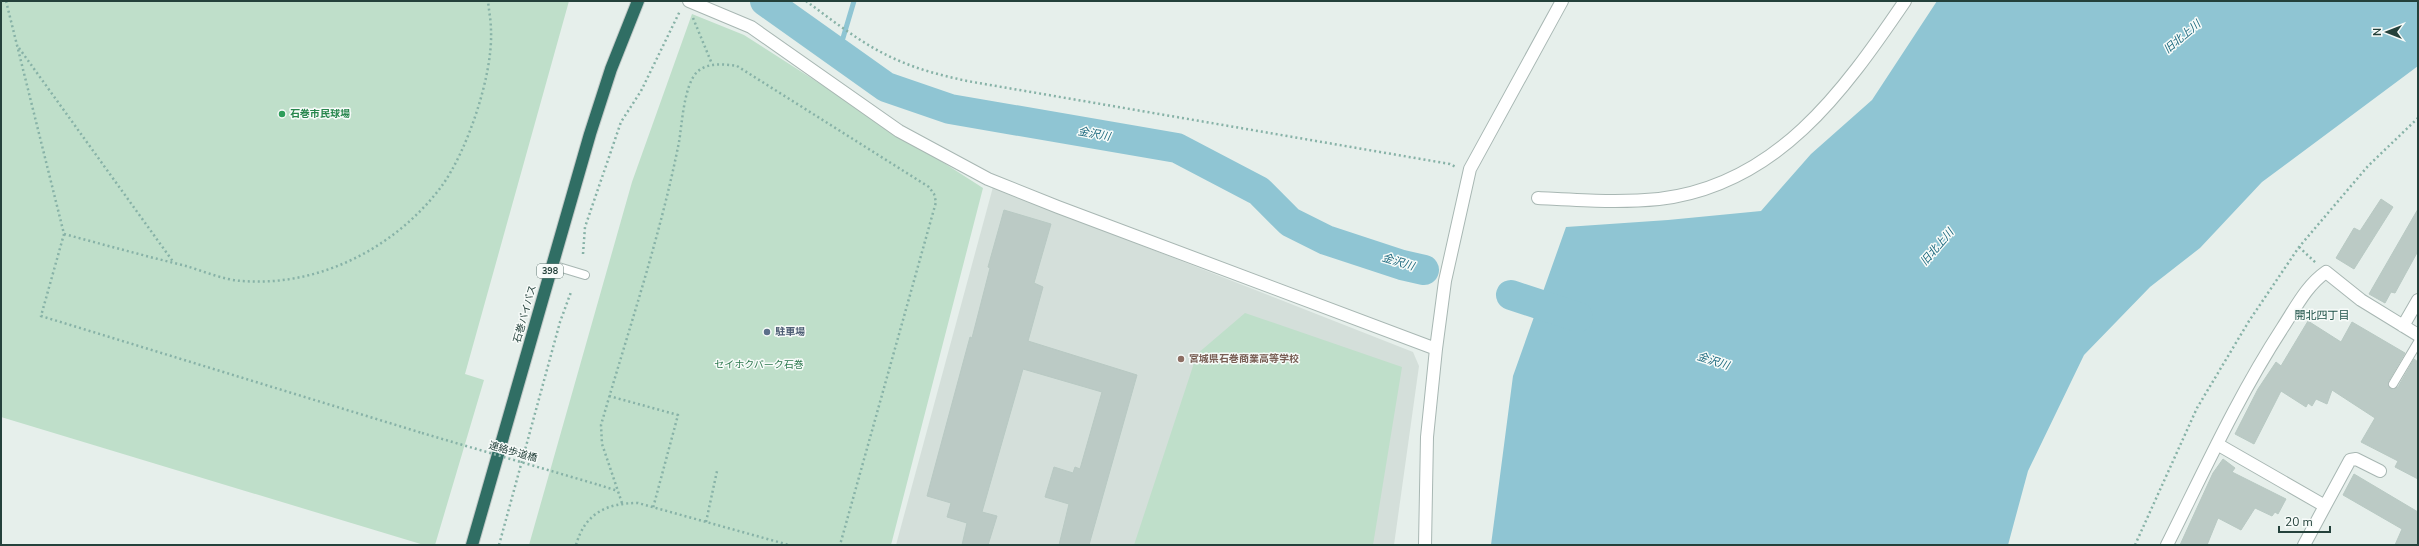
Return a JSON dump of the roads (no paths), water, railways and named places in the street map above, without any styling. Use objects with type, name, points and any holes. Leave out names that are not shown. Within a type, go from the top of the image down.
[{"type":"highway","name":"石巻バイパス","points":[[472,545],[608,76],[638,1]]},
{"type":"street","points":[[1425,545],[1427,437],[1436,349],[1445,281],[1468,174],[1562,1]]},
{"type":"street","points":[[1538,198],[1614,202],[1659,199],[1693,192],[1742,174],[1777,152],[1816,118],[1866,58],[1905,1]]},
{"type":"street","points":[[686,4],[751,27],[899,131],[988,179],[1058,208],[1436,349]]},
{"type":"street","points":[[2167,545],[2262,358],[2304,294],[2316,279],[2326,272],[2361,300],[2418,335]]},
{"type":"street","points":[[2403,326],[2418,300]]},
{"type":"street","points":[[2217,444],[2325,506]]},
{"type":"street","points":[[2304,545],[2350,460],[2356,459],[2380,471]]},
{"type":"lane","points":[[552,265],[585,275]]},
{"type":"lane","points":[[2393,384],[2418,342]]},
{"type":"water","name":"旧北上川","points":[[1937,1],[2418,1],[2418,66],[2262,182],[2200,248],[2150,287],[2084,355],[2028,471],[2008,545],[1491,545],[1513,376],[1566,227],[1668,220],[1761,211],[1811,154],[1872,100]]},
{"type":"waterway","name":"金沢川","points":[[765,1],[886,87],[950,109],[1177,148],[1259,191],[1290,222],[1326,240],[1402,265],[1424,270]]},
{"type":"waterway","points":[[836,50],[843,38],[854,1]]},
{"type":"waterway","name":"金沢川","points":[[1511,295],[1578,317]]},
{"type":"place","name":"石巻市民球場","points":[[282,114]]},
{"type":"place","name":"駐車場","points":[[767,332]]},
{"type":"place","name":"宮城県石巻商業高等学校","points":[[1181,359]]},
{"type":"district","name":"開北四丁目","points":[[2322,315]]},
{"type":"park label","name":"セイホクパーク石巻","points":[[759,365]]}]
